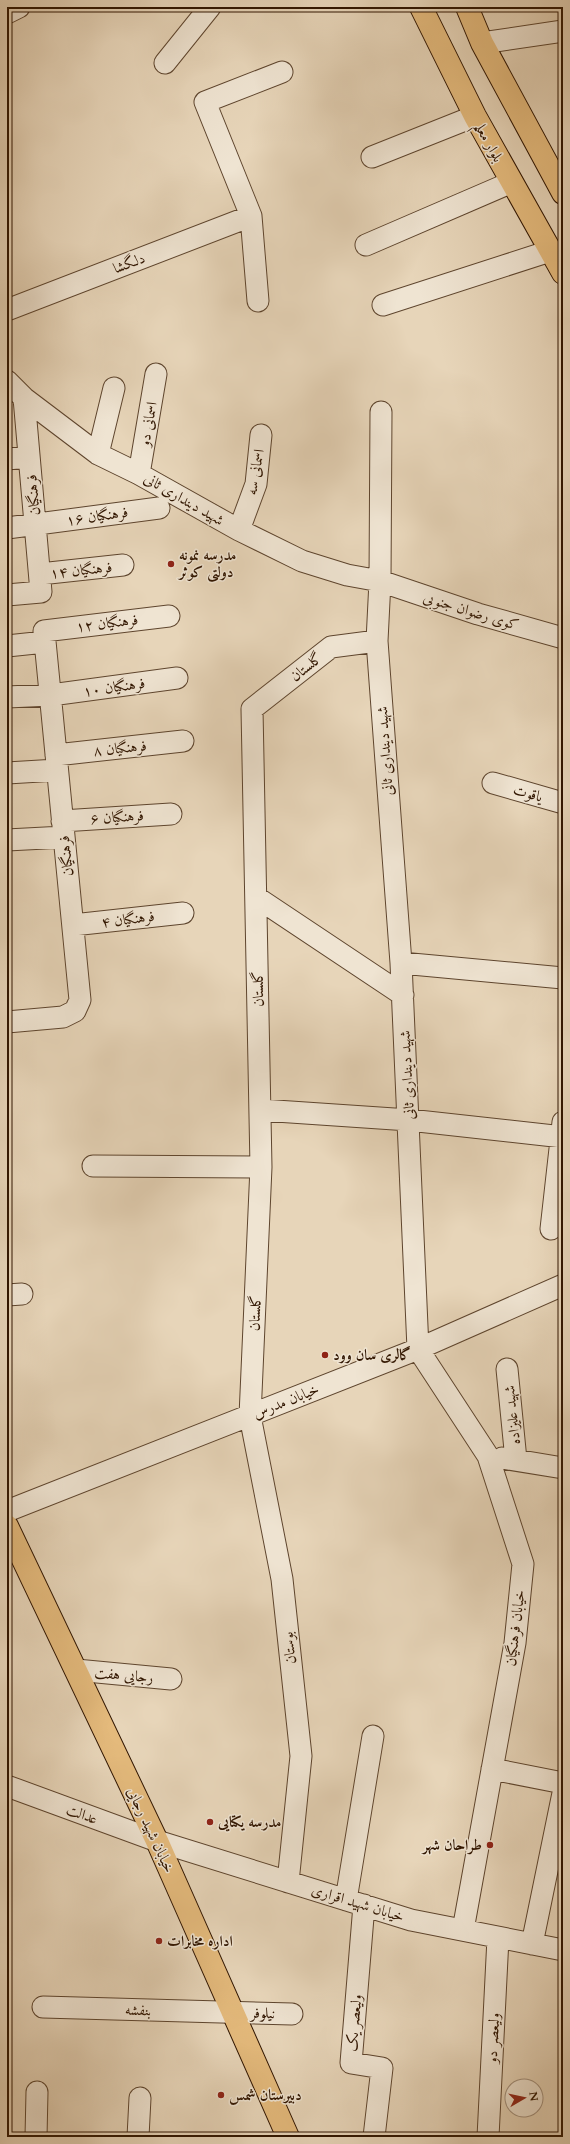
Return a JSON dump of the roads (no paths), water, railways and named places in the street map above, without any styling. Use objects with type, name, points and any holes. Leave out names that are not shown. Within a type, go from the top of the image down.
[{"type":"main road","name":"بلوار معلم","points":[[421,7],[475,116],[563,273]]},
{"type":"main road","points":[[467,7],[482,43],[563,193]]},
{"type":"main road","name":"خیابان شهید رجایی","points":[[7,1526],[157,1841],[288,2137]]},
{"type":"street","points":[[7,13],[19,7]]},
{"type":"street","points":[[165,63],[210,7]]},
{"type":"street","points":[[482,43],[563,31]]},
{"type":"street","points":[[258,300],[251,216],[206,102],[282,72]]},
{"type":"street","points":[[372,157],[475,116]]},
{"type":"street","points":[[366,245],[512,182]]},
{"type":"street","name":"دلگشا","points":[[7,310],[251,216]]},
{"type":"street","points":[[383,305],[550,251]]},
{"type":"street","name":"اسمانی دو","points":[[139,474],[156,374]]},
{"type":"street","name":"شهید دینداری ثانی","points":[[12,387],[98,454],[139,474],[238,530],[302,561],[347,575],[380,581],[377,641],[403,995],[418,1349]]},
{"type":"street","name":"فرهنگیان","points":[[12,387],[29,457],[40,583]]},
{"type":"street","points":[[98,454],[114,388]]},
{"type":"street","points":[[380,581],[381,412]]},
{"type":"street","name":"اسمانی سه","points":[[238,530],[256,484],[261,435]]},
{"type":"street","points":[[7,459],[29,457]]},
{"type":"street","name":"فرهنگیان ۱۶","points":[[7,528],[159,508]]},
{"type":"street","name":"فرهنگیان ۱۴","points":[[7,595],[40,583],[123,565]]},
{"type":"street","name":"کوی رضوان جنوبی","points":[[380,581],[478,614],[563,638]]},
{"type":"street","name":"فرهنگیان ۱۲","points":[[7,646],[45,636],[169,616]]},
{"type":"street","name":"فرهنگیان","points":[[7,1022],[63,1017],[74,1011],[80,1000],[45,636]]},
{"type":"street","name":"گلستان","points":[[250,1416],[261,1167],[252,709],[331,647],[377,641]]},
{"type":"street","name":"فرهنگیان ۱۰","points":[[7,697],[50,695],[177,678]]},
{"type":"street","name":"فرهنگیان ۸","points":[[7,773],[183,741]]},
{"type":"street","name":"یاقوت","points":[[493,783],[563,803]]},
{"type":"street","name":"فرهنگیان ۶","points":[[7,840],[63,829],[171,814]]},
{"type":"street","points":[[256,897],[403,995]]},
{"type":"street","name":"فرهنگیان ۴","points":[[72,925],[183,912]]},
{"type":"street","points":[[401,963],[563,978]]},
{"type":"street","points":[[261,1110],[563,1132],[551,1229]]},
{"type":"street","points":[[93,1166],[261,1167]]},
{"type":"street","name":"خیابان مدرس","points":[[7,1511],[418,1349],[563,1285]]},
{"type":"street","name":"خیابان فرهنگیان","points":[[418,1349],[488,1456],[523,1564],[515,1643],[462,1930]]},
{"type":"street","name":"شهید علیزاده","points":[[507,1369],[516,1460]]},
{"type":"street","name":"بوستان","points":[[250,1416],[282,1579],[300,1756],[288,1882]]},
{"type":"street","points":[[488,1456],[563,1468]]},
{"type":"street","name":"رجایی هفت","points":[[76,1670],[171,1679]]},
{"type":"street","points":[[355,1903],[373,1736]]},
{"type":"street","points":[[492,1769],[563,1783]]},
{"type":"street","name":"عدالت","points":[[7,1786],[157,1841]]},
{"type":"street","points":[[532,1944],[563,1793]]},
{"type":"street","name":"خیابان شهید اقراری","points":[[157,1841],[411,1920],[563,1950]]},
{"type":"street","name":"ولیعصر یک","points":[[355,1903],[351,2064],[382,2068],[374,2137]]},
{"type":"street","name":"ولیعصر دو","points":[[488,2137],[498,1938]]},
{"type":"street","name":"بنفشه","points":[[43,2007],[233,2012]]},
{"type":"street","name":"نیلوفر","points":[[233,2012],[292,2014]]},
{"type":"street","points":[[36,2137],[37,2092]]},
{"type":"street","points":[[138,2137],[140,2098]]},
{"type":"place","name":"مدرسه نمونه دولتی کوثر","points":[[171,564]]},
{"type":"place","name":"گالری سان وود","points":[[325,1355]]},
{"type":"place","name":"مدرسه یکتایی","points":[[210,1822]]},
{"type":"place","name":"طراحان شهر","points":[[490,1845]]},
{"type":"place","name":"اداره مخابرات","points":[[159,1941]]},
{"type":"place","name":"دبیرستان شمس","points":[[221,2095]]}]
